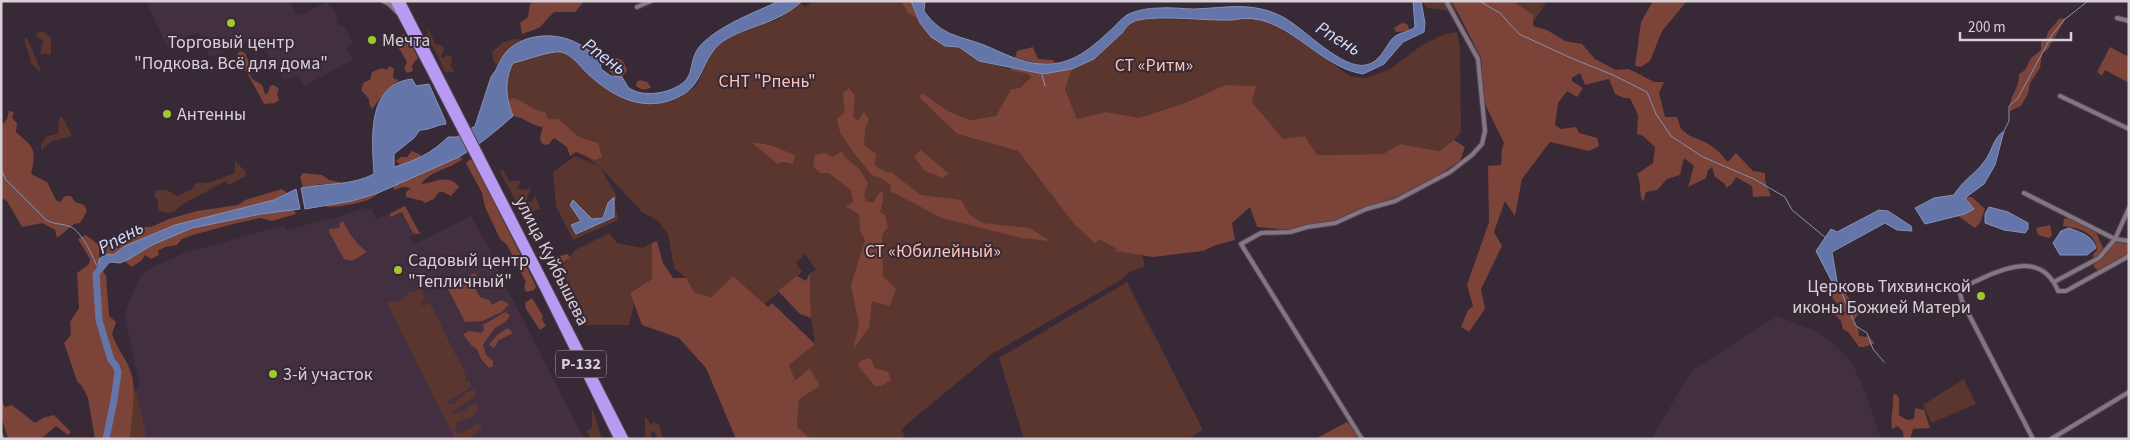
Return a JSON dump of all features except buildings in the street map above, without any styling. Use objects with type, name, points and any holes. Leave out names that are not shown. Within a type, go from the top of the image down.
[{"type":"highway","name":"Р-132","points":[[394,1],[462,125]]},
{"type":"highway","name":"Р-132","points":[[401,1],[476,152]]},
{"type":"highway","name":"улица Куйбышева","points":[[476,152],[618,439]]},
{"type":"highway","name":"улица Куйбышева","points":[[476,152],[625,439]]},
{"type":"street","points":[[383,1],[396,10],[406,26]]},
{"type":"street","points":[[637,7],[651,1]]},
{"type":"street","points":[[1362,439],[1241,244],[1261,232],[1290,232],[1307,227],[1335,223],[1366,209],[1395,201],[1450,172],[1472,155],[1482,144],[1485,131],[1478,59],[1446,1]]},
{"type":"street","points":[[2118,18],[2129,21]]},
{"type":"street","points":[[2060,96],[2129,129]]},
{"type":"street","points":[[2024,193],[2115,239],[2129,241]]},
{"type":"street","points":[[2054,282],[2099,258],[2115,239],[2129,208]]},
{"type":"street","points":[[2033,439],[1962,302],[1959,289],[2005,269],[2027,265],[2045,271],[2054,282],[2058,291],[2066,291],[2129,256]]},
{"type":"street","points":[[2051,439],[2129,392]]},
{"type":"shaded area","points":[[146,1],[290,1],[298,16],[327,2],[330,7],[332,6],[338,18],[336,20],[339,26],[344,26],[353,43],[346,47],[353,60],[304,86],[298,75],[284,81],[257,37],[210,58],[198,32],[167,46]]},
{"type":"shaded area","points":[[534,1],[582,1],[582,4],[575,12],[554,12],[539,28],[522,34],[520,23],[528,17],[530,4]]},
{"type":"shaded area","points":[[901,1],[911,1],[918,19],[908,13]]},
{"type":"shaded area","points":[[1454,1],[1513,1],[1533,15],[1533,26],[1547,30],[1565,41],[1582,44],[1595,59],[1616,70],[1629,69],[1654,82],[1664,82],[1659,93],[1665,117],[1677,117],[1681,129],[1690,136],[1707,143],[1728,162],[1736,153],[1753,171],[1765,173],[1765,181],[1771,196],[1753,197],[1752,186],[1736,177],[1732,184],[1726,188],[1725,184],[1715,177],[1712,167],[1708,170],[1706,178],[1688,187],[1694,166],[1684,158],[1680,175],[1667,179],[1657,190],[1646,192],[1643,202],[1637,174],[1653,163],[1655,147],[1643,136],[1637,134],[1638,115],[1630,98],[1624,98],[1615,94],[1609,79],[1585,85],[1580,73],[1572,78],[1572,81],[1583,88],[1577,97],[1567,91],[1558,103],[1555,125],[1561,129],[1576,127],[1579,133],[1597,138],[1599,146],[1589,151],[1550,142],[1522,179],[1515,216],[1505,201],[1494,232],[1502,246],[1481,289],[1485,309],[1469,332],[1461,327],[1468,310],[1473,306],[1467,285],[1489,222],[1488,166],[1501,165],[1504,143],[1484,102],[1481,58],[1453,3]]},
{"type":"shaded area","points":[[1653,1],[1687,1],[1662,31],[1650,61],[1641,67],[1635,66],[1641,22]]},
{"type":"shaded area","points":[[2066,18],[2048,49],[2042,54],[2040,68],[2030,83],[2028,94],[2021,106],[2010,111],[2019,74],[2025,70],[2031,58],[2041,50],[2041,42],[2046,39],[2048,32],[2059,19]]},
{"type":"shaded area","points":[[1402,23],[1407,24],[1410,31],[1396,32],[1394,28]]},
{"type":"shaded area","points":[[403,34],[407,36],[418,58],[412,65],[413,71],[407,73],[404,68],[407,62],[397,45],[397,41]]},
{"type":"shaded area","points":[[1033,47],[1038,59],[1053,60],[1055,63],[1041,64],[1015,58],[1017,51]]},
{"type":"shaded area","points":[[2110,47],[2129,57],[2129,83],[2105,70],[2102,76],[2097,72]]},
{"type":"shaded area","points":[[240,51],[245,53],[249,63],[247,67],[252,79],[262,85],[265,94],[268,93],[270,86],[274,85],[279,89],[277,94],[279,100],[275,103],[264,104],[237,54]]},
{"type":"shaded area","points":[[617,58],[623,61],[627,70],[622,77],[617,77],[609,71],[608,60]]},
{"type":"shaded area","points":[[389,66],[394,69],[394,79],[399,80],[386,91],[372,109],[369,99],[361,90],[364,82],[370,80],[372,72],[382,68],[387,70]]},
{"type":"shaded area","points":[[1011,68],[1043,74],[1072,69],[1065,89],[1077,119],[1106,112],[1139,118],[1185,103],[1225,85],[1256,86],[1252,102],[1283,139],[1305,136],[1317,155],[1383,154],[1400,144],[1439,151],[1454,140],[1465,147],[1460,161],[1434,178],[1394,198],[1366,207],[1340,219],[1290,230],[1257,227],[1250,207],[1232,223],[1235,240],[1203,251],[1153,257],[1115,251],[1117,249],[1099,239],[1095,243],[1074,224],[1018,151],[957,134],[919,97],[922,93],[948,111],[970,120],[996,116],[1011,89],[1020,88],[1031,77],[1028,74],[1010,70]]},
{"type":"shaded area","points":[[640,80],[647,82],[651,87],[641,89],[636,86]]},
{"type":"shaded area","points":[[849,88],[855,96],[853,116],[858,121],[864,112],[869,120],[865,129],[864,145],[876,154],[875,165],[884,171],[892,173],[921,195],[961,200],[970,215],[983,223],[1030,228],[1050,241],[1022,238],[942,218],[890,191],[891,185],[872,175],[853,152],[840,132],[837,119],[845,112],[843,93]]},
{"type":"shaded area","points":[[513,98],[536,110],[545,112],[548,119],[558,119],[579,137],[598,143],[602,157],[595,160],[576,152],[570,156],[567,147],[554,138],[549,144],[544,145],[540,137],[543,127],[513,116],[508,101]]},
{"type":"shaded area","points":[[9,111],[14,112],[12,118],[17,123],[16,132],[30,145],[34,154],[31,174],[47,182],[56,200],[60,202],[65,196],[71,196],[75,202],[84,205],[87,211],[80,223],[74,224],[57,238],[55,230],[42,223],[22,227],[7,201],[1,198],[1,126],[7,119]]},
{"type":"shaded area","points":[[752,143],[769,145],[790,153],[795,156],[793,164],[783,162],[778,164]]},
{"type":"shaded area","points":[[921,150],[949,174],[942,178],[925,171],[914,156]]},
{"type":"shaded area","points":[[412,151],[421,155],[418,160],[401,165],[396,161],[401,157],[407,157]]},
{"type":"shaded area","points":[[842,151],[845,157],[859,169],[868,183],[864,195],[866,201],[873,203],[880,192],[883,193],[880,212],[885,215],[888,227],[882,235],[883,276],[896,289],[890,306],[872,301],[869,328],[853,349],[859,325],[851,285],[865,240],[860,231],[859,214],[846,207],[853,202],[851,190],[829,173],[820,173],[813,166],[815,155],[824,153],[833,157]]},
{"type":"shaded area","points":[[459,157],[463,159],[436,172],[421,184],[450,180],[459,187],[451,196],[439,192],[434,199],[425,203],[406,197],[406,192],[411,188],[403,187],[394,190],[393,186]]},
{"type":"shaded area","points":[[470,159],[474,162],[533,280],[536,287],[534,290],[526,292],[524,287],[526,282],[507,245],[500,239],[485,207],[482,193],[466,163]]},
{"type":"shaded area","points":[[303,173],[322,175],[329,180],[340,182],[340,184],[321,184],[303,187],[300,177]]},
{"type":"shaded area","points":[[282,189],[287,193],[274,200],[175,225],[125,246],[113,255],[106,254],[107,247],[138,227],[151,227],[169,219],[197,211],[238,205],[245,200]]},
{"type":"shaded area","points":[[378,193],[369,199],[354,204],[332,207],[325,205],[352,201]]},
{"type":"shaded area","points":[[1966,197],[1972,197],[1985,209],[1980,223],[1975,228],[1958,216],[1965,214]]},
{"type":"shaded area","points":[[405,205],[420,234],[410,237],[413,245],[471,216],[493,256],[493,261],[584,439],[123,439],[127,406],[139,383],[126,322],[126,309],[139,278],[147,270],[184,253],[285,225],[286,230],[341,216],[363,208],[372,210],[376,219]]},
{"type":"shaded area","points":[[405,206],[420,234],[413,233],[402,212],[390,217],[390,214]]},
{"type":"shaded area","points":[[294,210],[296,214],[272,221],[261,218],[193,235],[182,239],[177,245],[165,247],[158,251],[159,255],[151,259],[145,255],[142,260],[132,267],[124,261],[152,245],[192,228],[262,214]]},
{"type":"shaded area","points":[[2068,218],[2096,232],[2103,248],[2116,242],[2129,244],[2129,254],[2099,271],[2094,267],[2093,254],[2097,250],[2096,244],[2090,235],[2085,232],[2063,226],[2064,219]]},
{"type":"shaded area","points":[[343,221],[353,238],[367,252],[352,261],[344,259],[329,232],[329,229],[339,228],[340,223]]},
{"type":"shaded area","points":[[2050,225],[2052,235],[2049,238],[2038,235],[2036,228]]},
{"type":"shaded area","points":[[86,235],[99,245],[99,263],[95,269],[103,271],[106,276],[109,316],[116,322],[112,334],[132,376],[133,399],[130,439],[95,439],[88,398],[77,381],[64,343],[71,335],[70,322],[79,308],[77,273],[89,264],[90,259],[78,239]]},
{"type":"shaded area","points":[[657,241],[663,263],[673,278],[686,278],[695,293],[711,297],[733,276],[768,307],[772,303],[815,344],[789,365],[795,380],[810,368],[820,386],[799,399],[797,427],[811,439],[736,439],[706,368],[679,338],[642,325],[630,293],[652,279],[652,243]]},
{"type":"shaded area","points":[[567,254],[570,257],[560,266],[553,264],[551,259]]},
{"type":"shaded area","points":[[475,273],[479,279],[475,288],[480,297],[489,300],[492,305],[501,300],[509,304],[502,312],[482,321],[465,322],[447,287]]},
{"type":"shaded area","points":[[810,273],[811,318],[800,314],[778,291],[797,276],[806,281]]},
{"type":"shaded area","points":[[1831,280],[1838,286],[1838,282],[1858,311],[1858,315],[1853,321],[1858,327],[1859,336],[1869,337],[1875,343],[1859,347],[1849,333],[1843,329],[1841,321],[1835,315],[1835,312],[1843,316],[1845,313],[1830,294],[1829,285]]},
{"type":"shaded area","points":[[532,298],[543,316],[542,319],[546,326],[540,330],[526,309],[525,303]]},
{"type":"shaded area","points":[[505,312],[510,315],[509,318],[495,328],[483,344],[486,355],[493,361],[493,366],[489,368],[481,359],[477,349],[472,346],[463,334],[469,331],[481,333],[484,330],[483,325]]},
{"type":"shaded area","points":[[1777,316],[1818,332],[1834,344],[1852,363],[1863,386],[1881,439],[1651,439],[1692,370]]},
{"type":"shaded area","points":[[508,328],[513,333],[499,340],[494,348],[489,345],[497,335]]},
{"type":"shaded area","points":[[870,358],[875,368],[888,372],[891,380],[881,386],[875,386],[857,365],[862,360]]},
{"type":"shaded area","points":[[1896,394],[1899,398],[1899,415],[1907,420],[1914,419],[1915,408],[1924,410],[1930,428],[1913,429],[1910,439],[1904,439],[1903,432],[1898,426],[1892,429],[1893,395]]},
{"type":"shaded area","points":[[1,399],[5,407],[12,405],[35,423],[43,418],[54,415],[71,432],[68,435],[56,426],[41,439],[8,439],[1,416]]},
{"type":"shaded area","points":[[1347,422],[1361,439],[1315,439]]},
{"type":"green space","name":"СТ «Юбилейный»","points":[[814,1],[901,1],[908,13],[918,19],[945,46],[959,47],[979,61],[1031,76],[1020,88],[1011,89],[996,116],[970,120],[948,111],[922,93],[920,97],[957,134],[1018,151],[1074,224],[1118,249],[1116,251],[1142,255],[1145,266],[1131,271],[1121,280],[992,354],[906,425],[901,430],[905,435],[901,439],[811,439],[797,427],[799,398],[819,385],[810,368],[794,380],[789,365],[815,343],[811,318],[810,273],[816,270],[805,254],[796,263],[802,272],[765,304],[733,276],[711,297],[695,293],[686,278],[674,268],[668,234],[658,221],[642,212],[600,167],[617,197],[615,202],[618,220],[573,240],[556,206],[553,172],[575,156],[599,166],[508,101],[508,77],[513,63],[535,58],[546,53],[560,51],[568,55],[599,84],[652,105],[672,101],[696,86],[714,48],[742,31],[779,19],[800,3],[805,7]]},
{"type":"green space","points":[[1420,1],[1547,1],[1534,21],[1428,8]]},
{"type":"green space","name":"СТ «Ритм»","points":[[1244,17],[1271,23],[1350,76],[1367,78],[1390,69],[1422,45],[1445,34],[1457,32],[1460,48],[1461,132],[1439,151],[1400,144],[1383,154],[1317,155],[1305,136],[1283,140],[1252,102],[1255,86],[1225,85],[1185,103],[1139,118],[1106,112],[1077,119],[1065,89],[1072,69],[1094,59],[1126,26],[1135,20],[1233,20]]},
{"type":"green space","points":[[429,29],[435,44],[443,46],[444,50],[441,57],[451,56],[452,61],[450,65],[454,71],[452,73],[445,72],[429,40]]},
{"type":"green space","points":[[43,31],[51,38],[51,54],[40,54],[43,40],[36,36],[37,33]]},
{"type":"green space","points":[[25,38],[27,38],[41,73],[30,62]]},
{"type":"green space","points":[[513,39],[525,40],[509,51],[498,67],[493,60],[492,52],[502,43]]},
{"type":"green space","points":[[62,116],[72,136],[52,141],[41,150],[41,145],[47,136],[58,134],[59,119]]},
{"type":"green space","points":[[235,161],[245,171],[246,176],[228,185],[226,181],[183,204],[175,211],[169,213],[158,211],[158,201],[154,195],[156,190],[167,190],[177,196],[192,189],[196,183],[211,182],[235,173]]},
{"type":"green space","points":[[500,170],[503,170],[509,181],[521,181],[517,188],[523,190],[531,188],[526,201],[532,202],[535,195],[540,209],[529,213],[526,209],[521,210],[501,174]]},
{"type":"green space","points":[[609,233],[617,243],[643,248],[652,243],[652,279],[630,293],[634,305],[629,325],[584,325],[582,307],[560,269],[575,250]]},
{"type":"green space","points":[[1127,282],[1203,430],[1187,439],[1024,439],[999,358]]},
{"type":"green space","points":[[419,284],[425,299],[421,304],[422,306],[429,303],[431,305],[462,365],[466,377],[465,381],[470,381],[471,387],[446,403],[453,404],[467,392],[474,390],[476,392],[475,397],[451,412],[460,413],[475,403],[479,408],[473,417],[457,422],[455,432],[459,434],[481,422],[481,428],[470,439],[455,439],[387,303],[402,300],[410,292],[416,292]]},
{"type":"green space","points":[[1964,379],[1976,404],[1932,423],[1923,405]]},
{"type":"green space","points":[[132,383],[137,394],[147,439],[130,439]]},
{"type":"green space","points":[[592,408],[602,439],[591,439],[587,431],[592,427]]},
{"type":"green space","points":[[645,418],[647,418],[651,425],[653,422],[659,425],[663,437],[666,439],[658,439],[654,431],[651,432],[651,439],[645,439]]},
{"type":"water","points":[[779,1],[802,1],[783,15],[742,31],[722,42],[710,55],[695,84],[682,95],[669,101],[656,104],[631,101],[608,90],[572,58],[561,52],[545,54],[513,63],[508,76],[507,90],[513,116],[473,148],[459,157],[378,193],[352,201],[305,209],[301,188],[356,181],[374,174],[373,130],[375,116],[379,102],[386,91],[397,83],[412,79],[416,86],[429,84],[446,124],[420,130],[414,138],[394,154],[394,167],[423,156],[448,137],[457,137],[475,126],[491,77],[507,51],[523,41],[541,36],[569,39],[600,58],[601,69],[611,76],[622,77],[628,87],[634,91],[649,94],[657,93],[673,89],[685,81],[696,52],[705,41],[721,29]]},
{"type":"water","points":[[911,1],[925,1],[924,11],[937,25],[951,34],[984,45],[1019,60],[1041,64],[1052,64],[1072,59],[1089,49],[1127,15],[1152,8],[1250,7],[1272,12],[1292,23],[1335,55],[1356,65],[1366,65],[1375,61],[1394,37],[1415,27],[1413,1],[1421,1],[1425,23],[1424,32],[1403,42],[1384,64],[1363,74],[1346,69],[1330,61],[1284,30],[1268,22],[1251,19],[1160,18],[1138,20],[1131,23],[1094,59],[1072,69],[1043,74],[979,61],[959,47],[945,46],[931,37],[920,23]]},
{"type":"water","points":[[2004,131],[1995,165],[1984,184],[1965,198],[1974,209],[1965,214],[1925,224],[1915,208],[1934,198],[1954,195],[1984,162],[1997,137]]},
{"type":"water","points":[[296,189],[300,209],[261,214],[192,228],[152,245],[120,263],[111,262],[98,269],[99,259],[106,254],[113,255],[125,246],[175,225],[274,200]]},
{"type":"water","points":[[614,197],[614,217],[576,234],[571,225],[581,221],[570,205],[573,200],[592,219],[603,218],[608,203]]},
{"type":"water","points":[[1989,207],[2008,212],[2028,223],[2028,229],[2025,233],[2004,230],[1985,223],[1985,214]]},
{"type":"water","points":[[1879,210],[1888,211],[1911,226],[1912,231],[1897,230],[1885,223],[1832,252],[1838,287],[1831,280],[1816,251],[1831,229],[1837,232]]},
{"type":"water","points":[[2069,228],[2089,237],[2096,248],[2087,255],[2060,255],[2053,243],[2061,231]]},
{"type":"waterway","points":[[1479,1],[1500,13],[1519,34],[1647,92],[1656,114],[1671,136],[1703,157],[1754,179],[1785,197],[1792,210],[1826,238]]},
{"type":"waterway","points":[[2004,131],[2009,121],[2009,106],[2018,98],[2052,35],[2064,20],[2088,1]]},
{"type":"waterway","points":[[1042,75],[1045,86]]},
{"type":"waterway","points":[[1,169],[6,180],[45,219],[71,227],[79,234],[94,258],[98,269]]},
{"type":"waterway","name":"Рпень","points":[[105,263],[96,274],[99,320],[111,360],[118,372],[106,439]]},
{"type":"waterway","points":[[1839,287],[1856,326],[1867,333],[1873,349],[1884,362]]},
{"type":"railway","points":[[1,434],[3,439]]},
{"type":"place","name":"Торговый центр \"Подкова. Всё для дома\"","points":[[231,23]]},
{"type":"place","name":"Мечта","points":[[372,40]]},
{"type":"place","name":"Антенны","points":[[167,114]]},
{"type":"place","name":"Садовый центр \"Тепличный\"","points":[[398,270]]},
{"type":"place","name":"Церковь Тихвинской иконы Божией Матери","points":[[1981,296]]},
{"type":"place","name":"3-й участок","points":[[273,374]]},
{"type":"park label","name":"СНТ \"Рпень\"","points":[[767,81]]}]
